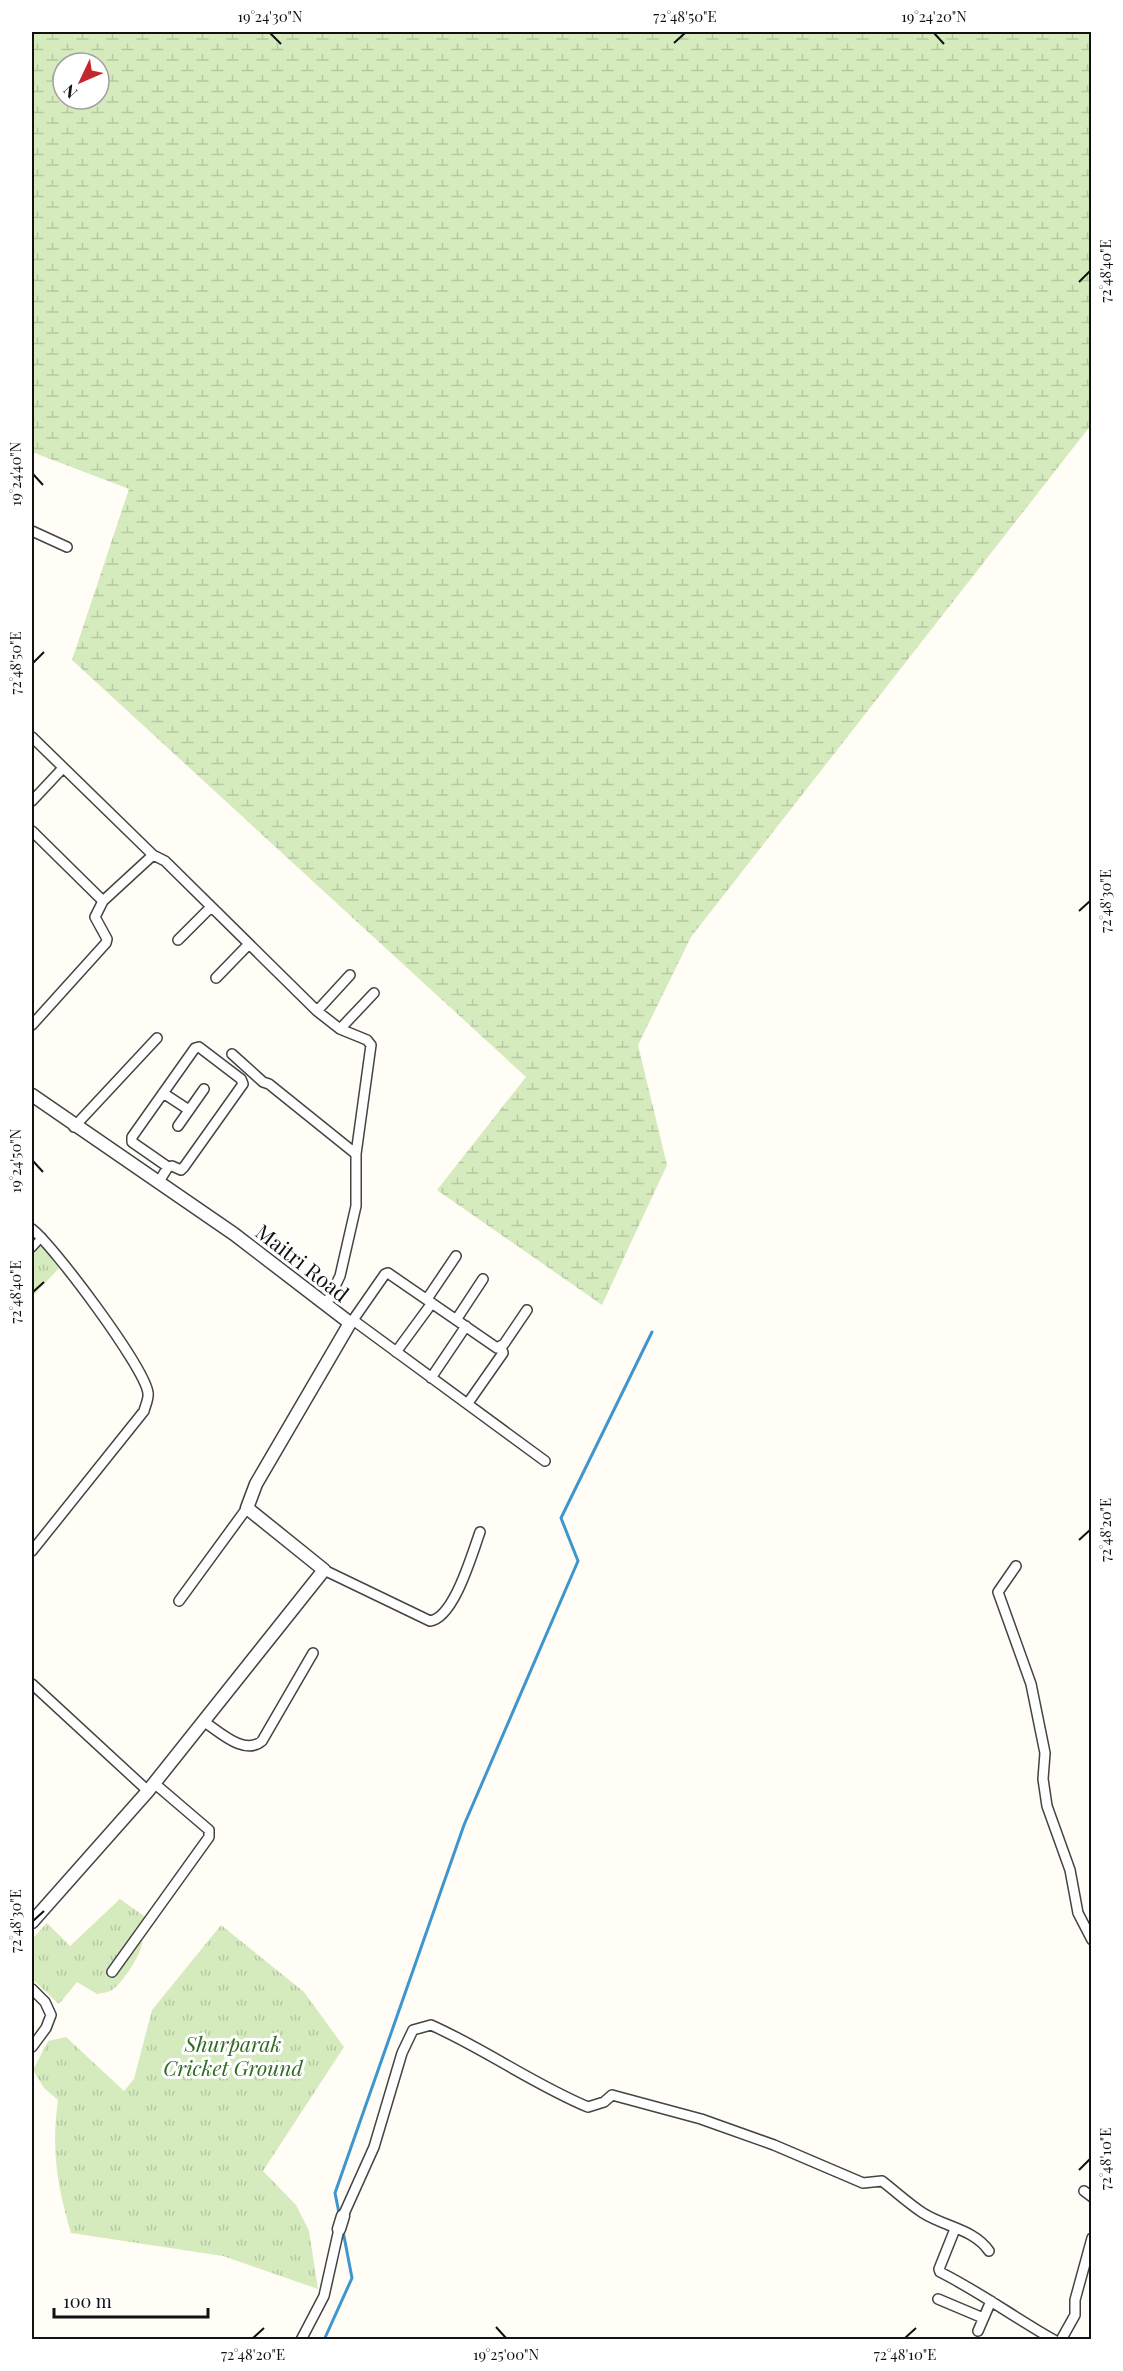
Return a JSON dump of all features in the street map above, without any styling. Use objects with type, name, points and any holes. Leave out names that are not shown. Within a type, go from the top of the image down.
[{"type":"street","points":[[32,531],[67,547]]},
{"type":"street","points":[[32,736],[153,855],[165,861],[316,1011],[340,1029],[367,1040],[371,1045],[356,1154],[356,1206],[340,1276],[326,1305]]},
{"type":"street","points":[[32,801],[63,768]]},
{"type":"street","points":[[32,831],[103,901]]},
{"type":"street","points":[[32,1025],[106,943],[107,939],[97,923],[97,911],[103,901],[153,855]]},
{"type":"street","points":[[178,940],[211,907]]},
{"type":"street","points":[[216,978],[249,944]]},
{"type":"street","points":[[316,1011],[351,975]]},
{"type":"street","points":[[340,1029],[374,993]]},
{"type":"street","points":[[74,1127],[157,1038]]},
{"type":"street","points":[[199,1047],[241,1079],[243,1084],[184,1167],[181,1170],[172,1166],[168,1167],[132,1142],[132,1137],[195,1048],[199,1047]]},
{"type":"street","points":[[232,1054],[263,1082],[269,1084],[356,1154]]},
{"type":"street","points":[[178,1126],[204,1089]]},
{"type":"street","points":[[163,1093],[189,1110]]},
{"type":"street","name":"Maitri Road","points":[[32,1095],[74,1127],[234,1234],[326,1305],[396,1352],[545,1461]]},
{"type":"street","points":[[158,1183],[168,1167]]},
{"type":"street","points":[[32,1229],[59,1256],[139,1370],[148,1394],[144,1411],[32,1551]]},
{"type":"street","points":[[32,1248],[42,1237]]},
{"type":"street","points":[[396,1352],[456,1256]]},
{"type":"street","points":[[179,1601],[247,1508],[256,1484],[352,1322],[385,1274],[388,1273],[497,1348],[501,1347]]},
{"type":"street","points":[[456,1320],[483,1279]]},
{"type":"street","points":[[501,1347],[527,1310]]},
{"type":"street","points":[[431,1378],[466,1326]]},
{"type":"street","points":[[468,1404],[503,1353],[501,1347]]},
{"type":"street","points":[[247,1508],[324,1570],[430,1621],[436,1621],[451,1606],[480,1533]]},
{"type":"street","points":[[1016,1566],[999,1592],[1000,1599],[1031,1684],[1045,1753],[1043,1779],[1047,1806],[1070,1870],[1078,1913],[1092,1940]]},
{"type":"street","points":[[32,1922],[151,1787],[324,1570]]},
{"type":"street","points":[[203,1721],[244,1747],[256,1746],[262,1741],[313,1653]]},
{"type":"street","points":[[32,1684],[151,1787],[208,1830],[208,1837],[112,1972]]},
{"type":"street","points":[[32,1989],[45,2002],[51,2015],[46,2028],[32,2047]]},
{"type":"street","points":[[301,2340],[324,2296],[343,2216],[374,2147],[402,2054],[413,2030],[431,2025],[468,2041],[506,2067],[552,2092],[588,2107],[612,2095],[701,2119],[774,2145],[863,2183],[882,2181],[923,2213],[954,2229],[967,2232],[984,2243],[989,2251]]},
{"type":"street","points":[[1084,2191],[1092,2198]]},
{"type":"street","points":[[954,2229],[939,2269],[1054,2340]]},
{"type":"street","points":[[1061,2340],[1075,2315],[1075,2300],[1092,2238]]},
{"type":"street","points":[[938,2299],[983,2318]]},
{"type":"street","points":[[978,2331],[991,2301]]},
{"type":"green space","points":[[32,32],[1091,32],[1091,425],[691,937],[638,1045],[667,1165],[602,1305],[437,1190],[526,1077],[72,660],[129,489],[32,452]]},
{"type":"green space","points":[[32,1234],[60,1267],[32,1297]]},
{"type":"green space","points":[[120,1899],[154,1923],[142,1940],[140,1952],[132,1967],[116,1987],[107,1992],[97,1994],[77,1982],[59,2004],[32,1979],[32,1939],[47,1923],[70,1946]]},
{"type":"green space","name":"Shurparak Cricket Ground","points":[[221,1925],[304,1992],[344,2047],[263,2171],[296,2205],[309,2231],[318,2289],[223,2256],[71,2233],[66,2216],[55,2151],[58,2100],[44,2088],[33,2070],[48,2041],[66,2037],[124,2091],[134,2079],[152,2010]]},
{"type":"waterway","points":[[339,2213],[335,2193],[464,1825],[578,1561],[561,1518],[652,1332]]},
{"type":"waterway","points":[[324,2340],[352,2278],[343,2231]]}]
